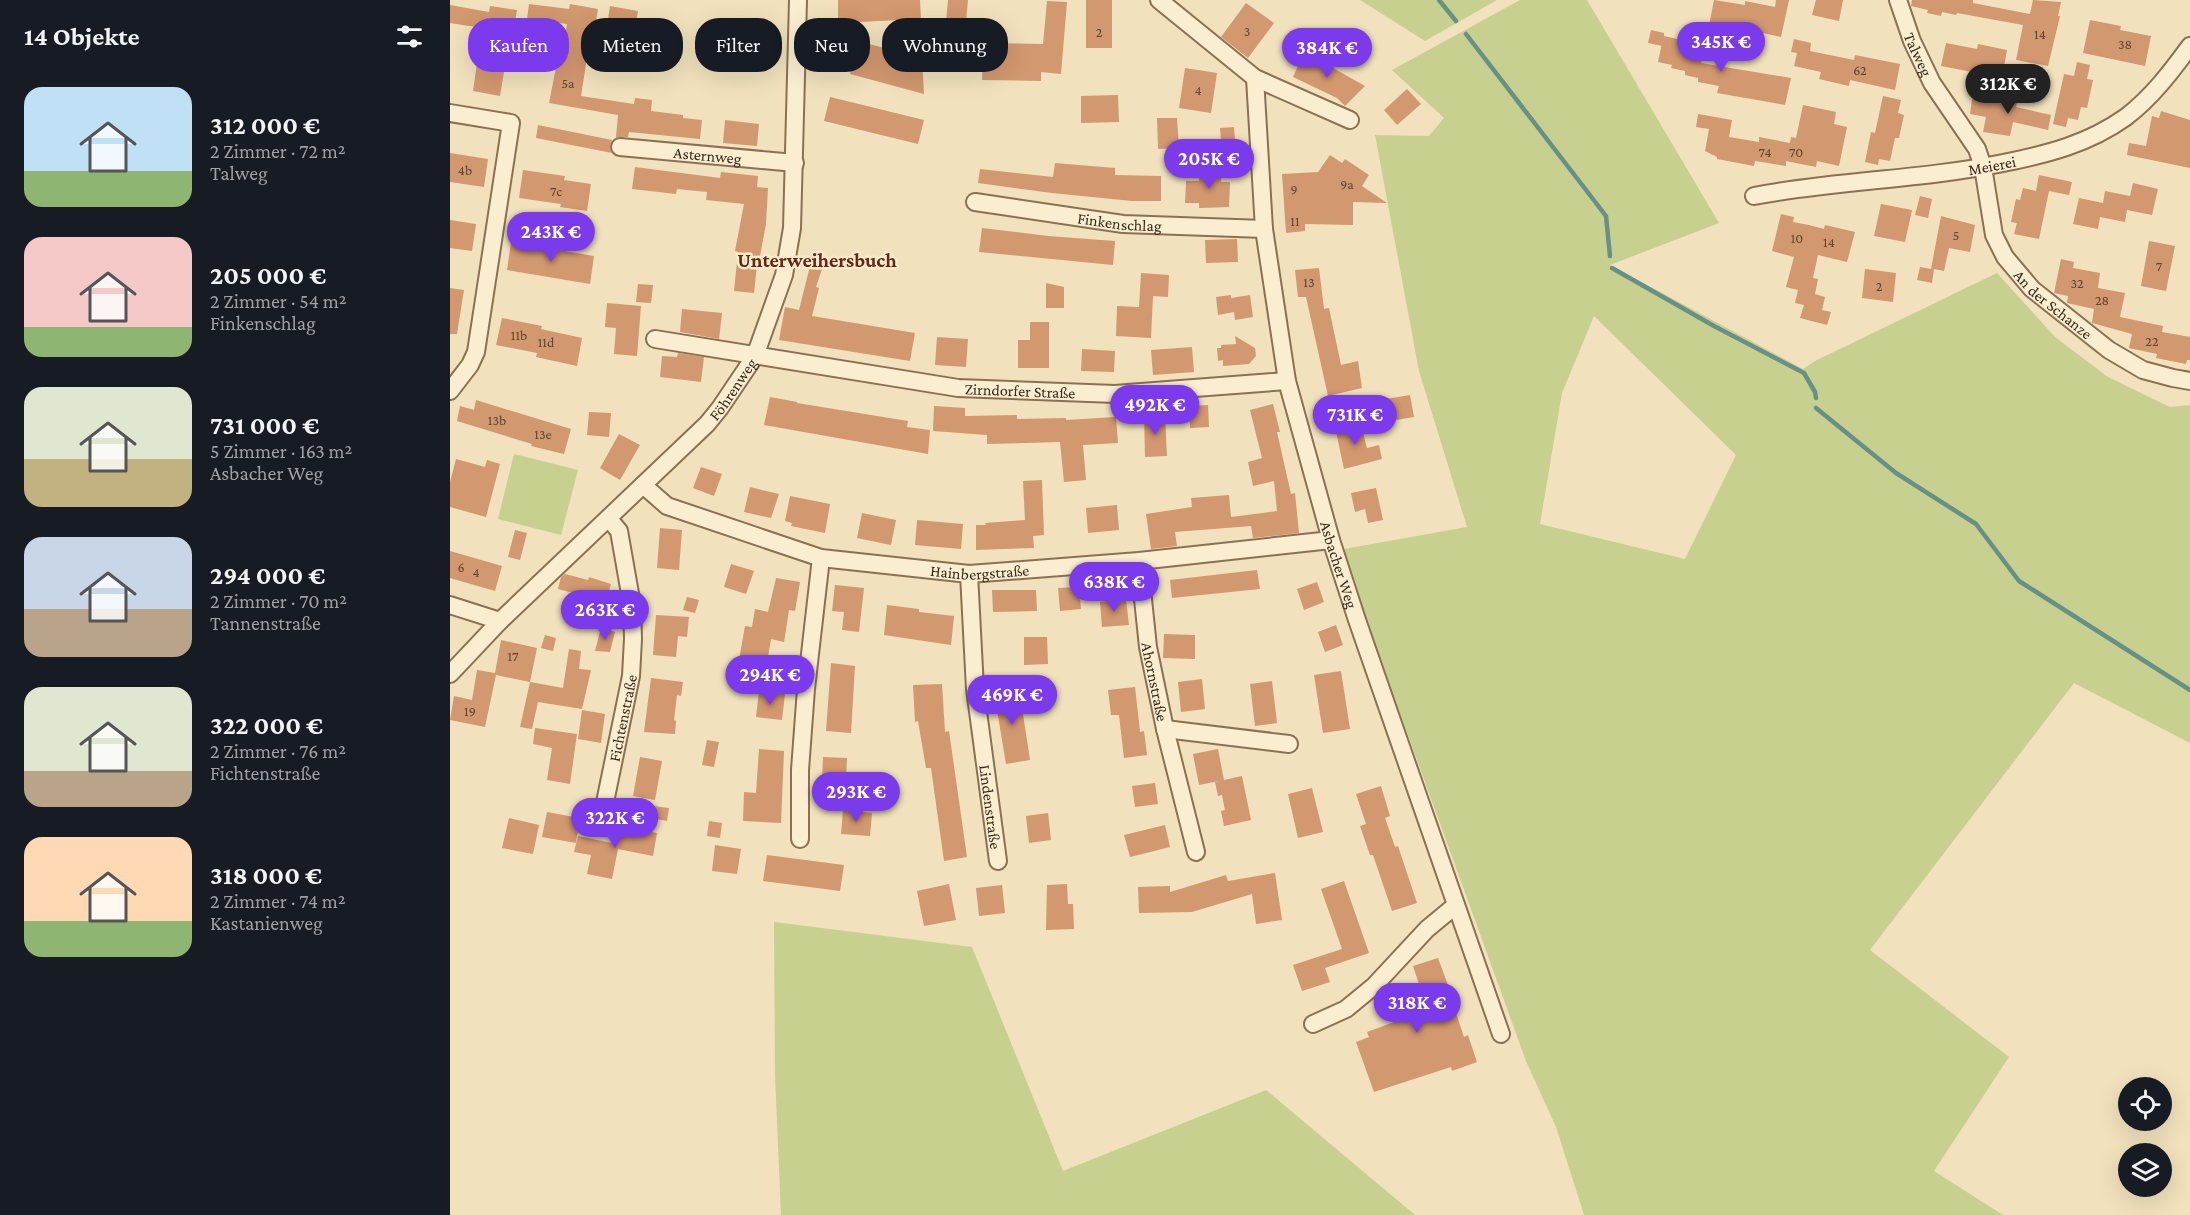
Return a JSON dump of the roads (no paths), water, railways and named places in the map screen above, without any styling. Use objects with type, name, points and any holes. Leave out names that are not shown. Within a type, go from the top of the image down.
[{"type":"street","name":"Föhrenweg","points":[[450,674],[500,621],[609,519],[720,408],[755,356],[784,275],[792,228],[798,0]]},
{"type":"street","points":[[1159,0],[1255,78],[1350,120]]},
{"type":"street","name":"Talweg","points":[[1898,0],[1922,64],[1932,83],[1977,149],[1983,167]]},
{"type":"street","name":"Meierei","points":[[1754,196],[1811,187],[1919,177],[2051,154],[2080,143],[2126,117],[2153,93],[2190,46]]},
{"type":"street","name":"Asbacher Weg","points":[[1255,78],[1264,229],[1287,381],[1331,540],[1501,1034]]},
{"type":"street","points":[[450,113],[511,123],[476,352],[470,365],[450,391]]},
{"type":"street","name":"Asternweg","points":[[620,147],[795,163]]},
{"type":"street","name":"An der Schanze","points":[[1983,167],[1994,234],[2005,257],[2032,289],[2129,363],[2155,374],[2190,381]]},
{"type":"street","name":"Finkenschlag","points":[[975,202],[1123,224],[1264,229]]},
{"type":"street","name":"Zirndorfer Straße","points":[[655,339],[958,388],[1115,394],[1287,381]]},
{"type":"street","name":"Hainbergstraße","points":[[644,485],[667,506],[820,558],[969,574],[1139,561],[1331,540]]},
{"type":"street","name":"Fichtenstraße","points":[[603,812],[631,676],[633,639],[632,605],[619,531],[609,519]]},
{"type":"street","points":[[800,839],[800,770],[820,558]]},
{"type":"street","name":"Ahornstraße","points":[[1139,561],[1148,647],[1165,729],[1196,852]]},
{"type":"street","name":"Lindenstraße","points":[[969,574],[975,689],[998,861]]},
{"type":"street","points":[[450,605],[500,621]]},
{"type":"street","name":"Ahornstraße","points":[[1165,729],[1289,744]]},
{"type":"street","points":[[1313,1024],[1346,1009],[1374,986],[1426,929],[1456,905]]},
{"type":"waterway","points":[[1439,0],[1456,21]]},
{"type":"waterway","points":[[1466,34],[1606,216],[1610,256]]},
{"type":"waterway","points":[[1612,268],[1714,326],[1804,373],[1816,398]]},
{"type":"waterway","points":[[1816,408],[1896,473],[1976,524],[2019,581],[2190,690]]},
{"type":"district","name":"Unterweihersbuch","points":[[817,260]]}]
